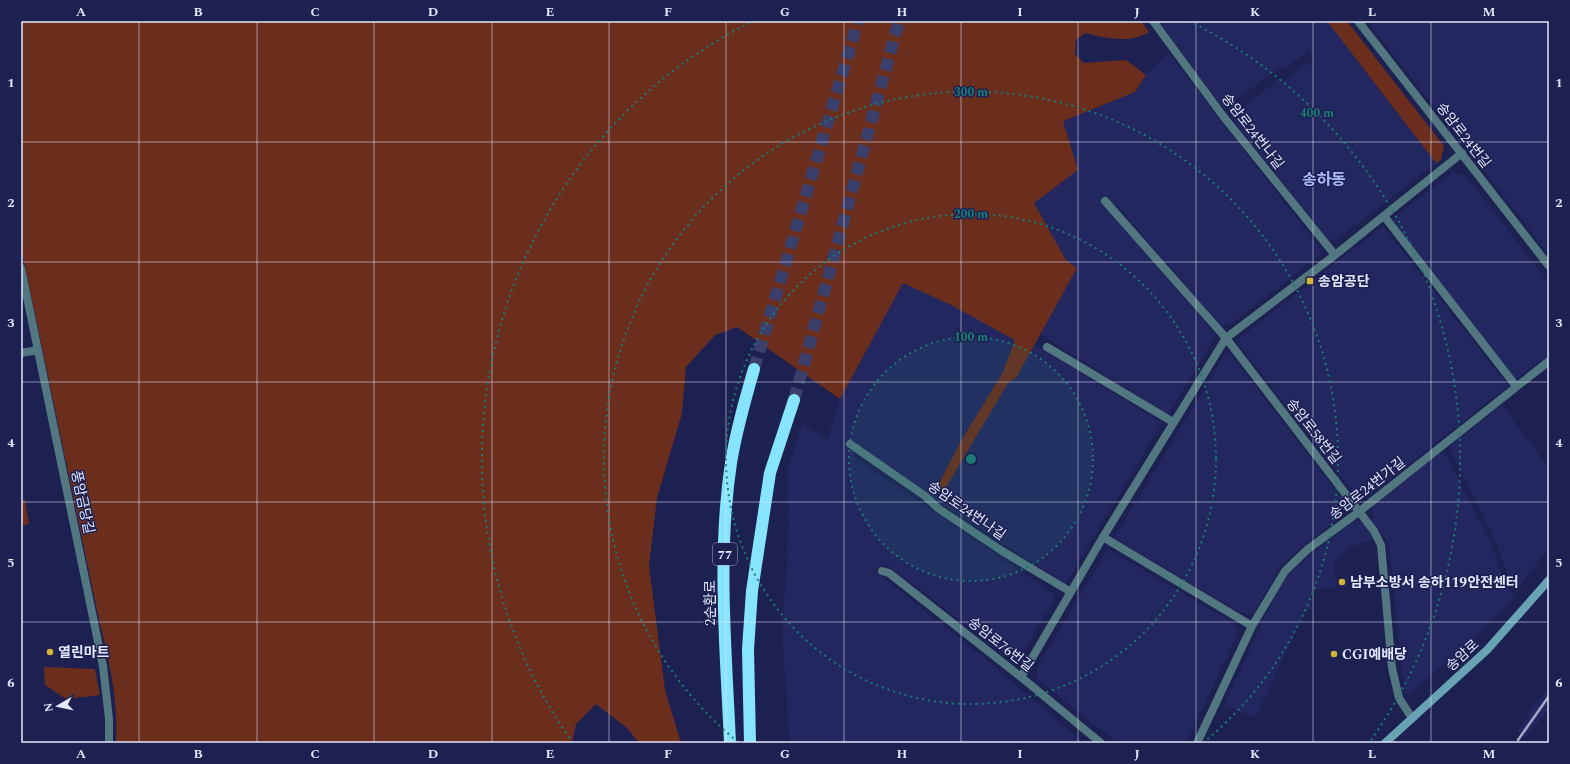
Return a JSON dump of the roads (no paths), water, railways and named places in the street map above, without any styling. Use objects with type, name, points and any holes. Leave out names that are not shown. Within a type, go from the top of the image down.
[{"type":"highway","name":"2순환로","points":[[730,743],[725,635],[726,511],[731,465],[739,421],[754,369]]},
{"type":"highway","name":"77","points":[[750,743],[748,650],[752,590],[770,473],[794,400]]},
{"type":"main road","name":"송암로","points":[[1385,743],[1487,650],[1549,580]]},
{"type":"street","name":"송암로24번나길","points":[[1153,21],[1223,116],[1335,255]]},
{"type":"street","name":"송암로24번길","points":[[1358,21],[1549,266]]},
{"type":"street","points":[[1021,677],[1103,537],[1226,338],[1335,255],[1462,153]]},
{"type":"street","name":"송암로58번길","points":[[1105,201],[1226,338],[1374,531],[1381,545],[1392,668],[1398,698],[1412,718]]},
{"type":"street","points":[[1384,216],[1516,386]]},
{"type":"street","name":"풍암금당길","points":[[21,268],[103,666],[109,719],[109,743]]},
{"type":"street","points":[[1047,347],[1173,422]]},
{"type":"street","points":[[21,353],[38,350]]},
{"type":"street","name":"송암로24번가길","points":[[1197,743],[1252,626],[1284,571],[1308,549],[1360,512],[1549,361]]},
{"type":"street","name":"송암로24번나길","points":[[850,444],[925,496],[939,509],[1002,551],[1071,592]]},
{"type":"street","points":[[1103,537],[1252,626]]},
{"type":"street","name":"송암로76번길","points":[[882,572],[889,573],[1021,677],[1101,743]]},
{"type":"tunnel","points":[[754,369],[858,21]]},
{"type":"tunnel","points":[[794,400],[899,21]]},
{"type":"railway","points":[[1518,740],[1549,696]]},
{"type":"place","name":"송암공단","points":[[1310,281]]},
{"type":"place","name":"남부소방서 송하119안전센터","points":[[1342,582]]},
{"type":"place","name":"열린마트","points":[[50,652]]},
{"type":"place","name":"CGI예배당","points":[[1334,654]]},
{"type":"district","name":"송하동","points":[[1324,179]]}]
